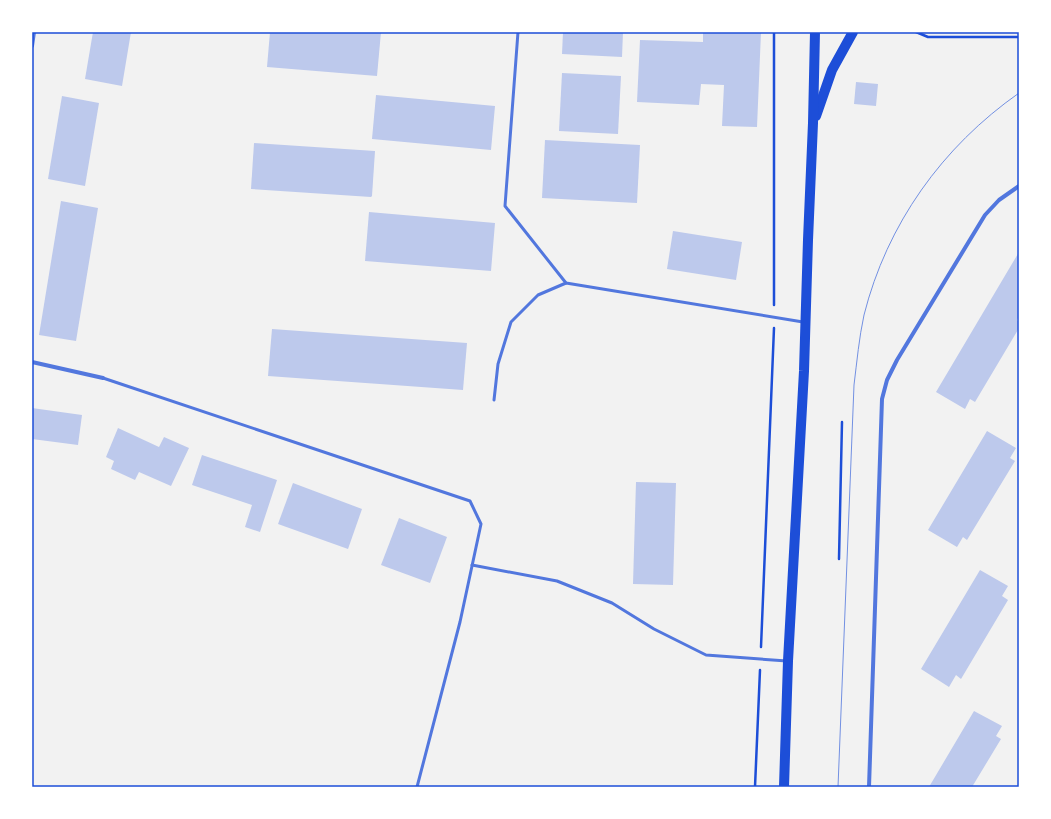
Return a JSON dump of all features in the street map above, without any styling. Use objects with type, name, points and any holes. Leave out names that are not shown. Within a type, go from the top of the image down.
[{"type":"main road","points":[[784,787],[788,661],[804,371],[815,32]]},
{"type":"main road","points":[[813,123],[832,70],[853,32]]},
{"type":"street","points":[[32,46],[34,32]]},
{"type":"street","points":[[869,787],[882,399],[887,380],[897,360],[985,215],[999,200],[1019,186]]},
{"type":"street","points":[[32,362],[103,378]]},
{"type":"lane","points":[[518,32],[504,206],[566,283]]},
{"type":"lane","points":[[494,400],[498,364],[511,322],[538,295],[566,283],[805,322]]},
{"type":"lane","points":[[103,378],[470,501],[481,524],[460,622],[417,787]]},
{"type":"lane","points":[[472,565],[557,581],[612,603],[654,629],[706,654],[788,661]]},
{"type":"path","points":[[755,787],[774,316],[774,32]]},
{"type":"path","points":[[916,32],[928,37],[1019,37]]},
{"type":"path","points":[[839,560],[842,422]]},
{"type":"building","points":[[93,32],[131,32],[122,86],[85,79]]},
{"type":"building","points":[[270,32],[381,32],[377,76],[267,67]]},
{"type":"building","points":[[563,32],[623,32],[622,57],[562,54]]},
{"type":"building","points":[[703,32],[761,32],[757,127],[722,126],[724,85],[701,84],[699,105],[637,102],[640,40],[703,42]]},
{"type":"building","points":[[562,73],[621,76],[618,134],[559,131]]},
{"type":"building","points":[[856,82],[878,84],[876,106],[854,104]]},
{"type":"building","points":[[376,95],[495,106],[491,150],[372,139]]},
{"type":"building","points":[[62,96],[99,103],[85,186],[48,179]]},
{"type":"building","points":[[545,140],[640,145],[637,203],[542,198]]},
{"type":"building","points":[[254,143],[375,151],[372,196],[251,189]]},
{"type":"building","points":[[61,201],[98,208],[76,341],[39,335]]},
{"type":"building","points":[[369,212],[495,223],[491,271],[365,261]]},
{"type":"building","points":[[673,231],[742,242],[736,280],[667,269]]},
{"type":"building","points":[[1019,252],[1019,316],[1017,320],[1019,322],[1019,328],[975,402],[970,399],[965,409],[936,392]]},
{"type":"building","points":[[272,329],[467,343],[463,390],[268,376]]},
{"type":"building","points":[[32,408],[82,415],[78,445],[32,439]]},
{"type":"building","points":[[118,428],[159,447],[164,437],[189,448],[171,486],[139,472],[135,480],[111,469],[114,461],[106,457]]},
{"type":"building","points":[[987,431],[1016,448],[1010,458],[1015,461],[967,540],[963,537],[957,547],[928,530]]},
{"type":"building","points":[[202,455],[277,480],[260,532],[245,527],[252,505],[192,485]]},
{"type":"building","points":[[636,482],[676,483],[673,585],[633,584]]},
{"type":"building","points":[[293,483],[362,509],[348,549],[278,524]]},
{"type":"building","points":[[399,518],[447,537],[430,583],[381,565]]},
{"type":"building","points":[[980,570],[1008,586],[1002,596],[1008,600],[961,679],[956,675],[949,687],[921,669]]},
{"type":"building","points":[[974,711],[1002,726],[996,736],[1001,739],[972,787],[929,787]]},
{"type":"tram line","points":[[838,787],[854,385],[859,341],[864,315],[874,282],[887,250],[903,219],[921,190],[942,163],[966,138],[991,114],[1019,93]]}]
